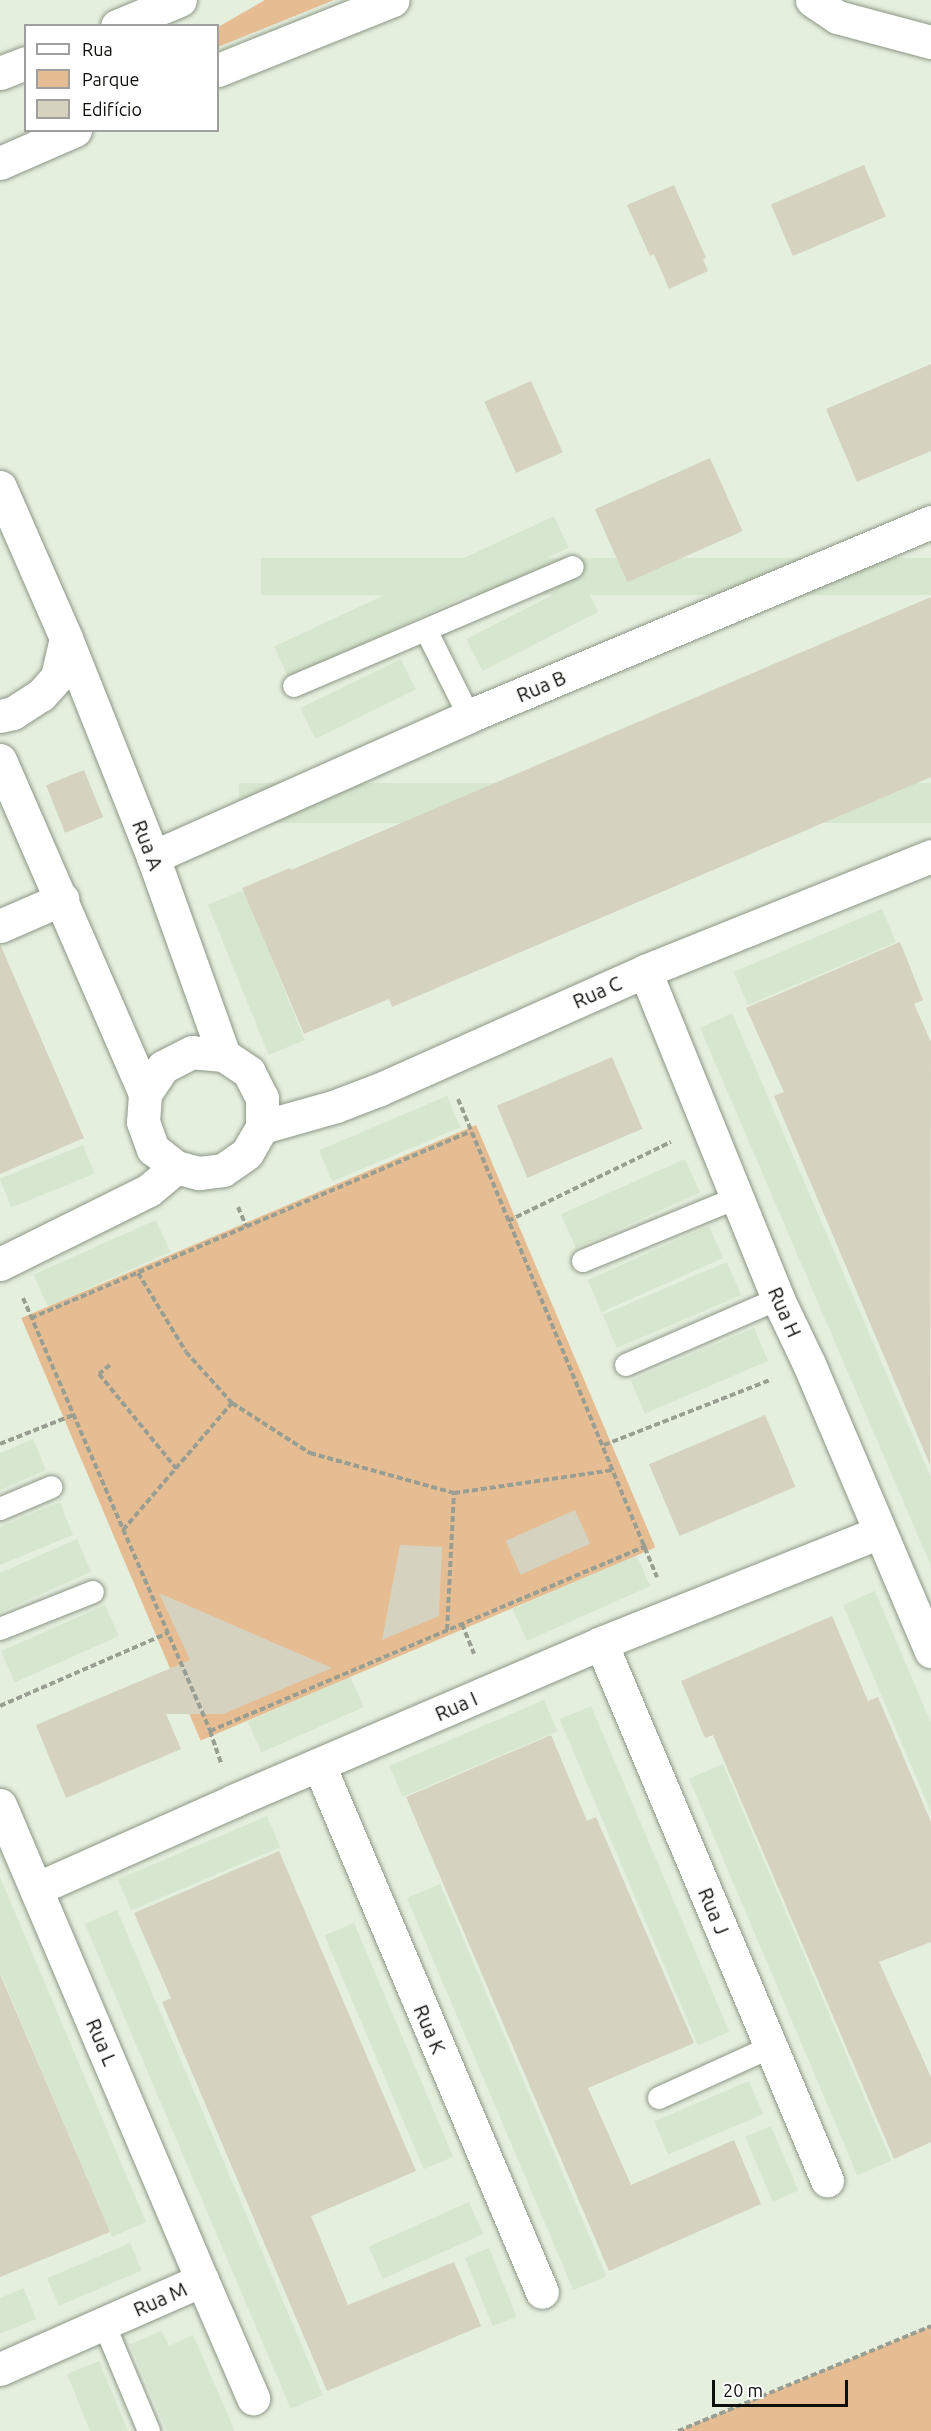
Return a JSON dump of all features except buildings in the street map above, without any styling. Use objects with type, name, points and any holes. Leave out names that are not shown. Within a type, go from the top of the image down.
[{"type":"street","points":[[122,24],[180,0]]},
{"type":"street","points":[[219,70],[393,0]]},
{"type":"street","points":[[812,0],[837,17],[931,42]]},
{"type":"street","points":[[0,73],[24,64]]},
{"type":"street","points":[[0,163],[70,132]]},
{"type":"street","name":"Rua A","points":[[0,487],[66,638],[153,856],[224,1055]]},
{"type":"street","name":"Rua B","points":[[153,856],[469,716],[931,522]]},
{"type":"street","points":[[0,716],[14,713],[41,695],[57,677],[66,638]]},
{"type":"street","points":[[0,760],[62,898],[145,1094],[143,1122],[153,1149],[176,1167],[199,1173],[223,1170],[248,1154],[262,1127],[262,1098],[249,1072],[224,1055],[192,1052],[163,1067],[145,1094]]},
{"type":"street","name":"Rua C","points":[[262,1127],[347,1102],[645,971],[931,856]]},
{"type":"street","points":[[0,926],[62,898]]},
{"type":"street","name":"Rua H","points":[[645,971],[739,1197],[778,1299],[809,1364],[878,1533],[931,1651]]},
{"type":"street","points":[[3,1263],[149,1190],[176,1167]]},
{"type":"street","name":"Rua I","points":[[38,1888],[233,1800],[601,1643],[878,1533]]},
{"type":"street","name":"Rua J","points":[[601,1643],[827,2180]]},
{"type":"street","name":"Rua K","points":[[318,1765],[542,2292]]},
{"type":"street","name":"Rua L","points":[[0,1805],[38,1888],[202,2280]]},
{"type":"street","name":"Rua M","points":[[0,2369],[202,2280],[253,2398]]},
{"type":"lane","points":[[294,686],[573,567]]},
{"type":"lane","points":[[426,630],[469,716]]},
{"type":"lane","points":[[584,1261],[739,1197]]},
{"type":"lane","points":[[626,1365],[778,1299]]},
{"type":"lane","points":[[0,1509],[52,1487]]},
{"type":"lane","points":[[0,1629],[93,1592]]},
{"type":"lane","points":[[660,2098],[771,2047]]},
{"type":"lane","points":[[104,2324],[149,2431]]},
{"type":"path","points":[[444,1060],[470,1132],[646,1545],[670,1614]]},
{"type":"path","points":[[508,1221],[707,1124]]},
{"type":"path","points":[[31,1318],[470,1132]]},
{"type":"path","points":[[3,1263],[31,1318],[210,1731],[233,1800]]},
{"type":"path","points":[[138,1272],[186,1352],[232,1403],[310,1453],[454,1493],[614,1470]]},
{"type":"path","points":[[604,1445],[809,1364]]},
{"type":"path","points":[[110,1365],[99,1374],[176,1468]]},
{"type":"path","points":[[123,1530],[232,1403]]},
{"type":"path","points":[[0,1444],[73,1415]]},
{"type":"path","points":[[447,1630],[454,1493]]},
{"type":"path","points":[[210,1731],[646,1545]]},
{"type":"path","points":[[0,1706],[168,1633]]},
{"type":"path","points":[[678,2431],[931,2326]]},
{"type":"shaded area","points":[[554,516],[569,548],[289,678],[274,647]]},
{"type":"shaded area","points":[[261,558],[931,558],[931,595],[261,595]]},
{"type":"shaded area","points":[[582,580],[598,612],[483,671],[466,639]]},
{"type":"shaded area","points":[[401,659],[416,690],[315,739],[300,708]]},
{"type":"shaded area","points":[[239,783],[931,783],[931,823],[239,823]]},
{"type":"shaded area","points":[[244,890],[305,1040],[269,1055],[208,905]]},
{"type":"shaded area","points":[[882,909],[896,942],[748,1005],[734,972]]},
{"type":"shaded area","points":[[732,1013],[931,1478],[931,1566],[700,1028]]},
{"type":"shaded area","points":[[447,1096],[460,1127],[332,1182],[319,1150]]},
{"type":"shaded area","points":[[83,1145],[95,1174],[11,1207],[0,1179]]},
{"type":"shaded area","points":[[685,1159],[700,1193],[576,1248],[561,1214]]},
{"type":"shaded area","points":[[156,1220],[170,1252],[48,1306],[34,1275]]},
{"type":"shaded area","points":[[709,1226],[723,1258],[602,1312],[587,1280]]},
{"type":"shaded area","points":[[727,1262],[741,1295],[617,1348],[603,1315]]},
{"type":"shaded area","points":[[754,1328],[768,1361],[645,1413],[631,1380]]},
{"type":"shaded area","points":[[33,1439],[46,1470],[0,1490],[0,1453]]},
{"type":"shaded area","points":[[60,1502],[73,1535],[0,1565],[0,1527]]},
{"type":"shaded area","points":[[77,1539],[91,1572],[0,1612],[0,1573]]},
{"type":"shaded area","points":[[636,1554],[650,1586],[527,1641],[513,1609]]},
{"type":"shaded area","points":[[875,1591],[931,1723],[931,1812],[843,1605]]},
{"type":"shaded area","points":[[105,1605],[119,1636],[15,1682],[1,1651]]},
{"type":"shaded area","points":[[350,1676],[364,1707],[262,1753],[248,1722]]},
{"type":"shaded area","points":[[544,1700],[557,1731],[403,1797],[389,1766]]},
{"type":"shaded area","points":[[591,1706],[729,2032],[698,2045],[560,1719]]},
{"type":"shaded area","points":[[723,1764],[891,2161],[857,2175],[689,1778]]},
{"type":"shaded area","points":[[267,1816],[280,1847],[131,1911],[118,1879]]},
{"type":"shaded area","points":[[0,1877],[146,2222],[112,2237],[0,1972]]},
{"type":"shaded area","points":[[440,1884],[606,2276],[573,2290],[407,1898]]},
{"type":"shaded area","points":[[117,1910],[323,2395],[291,2409],[85,1924]]},
{"type":"shaded area","points":[[354,1923],[453,2157],[424,2169],[325,1936]]},
{"type":"shaded area","points":[[749,2081],[763,2114],[668,2154],[654,2121]]},
{"type":"shaded area","points":[[771,2126],[798,2190],[773,2201],[745,2137]]},
{"type":"shaded area","points":[[469,2202],[483,2234],[383,2279],[369,2247]]},
{"type":"shaded area","points":[[130,2243],[142,2271],[59,2306],[47,2278]]},
{"type":"shaded area","points":[[489,2248],[517,2317],[493,2326],[465,2258]]},
{"type":"shaded area","points":[[24,2288],[36,2319],[0,2334],[0,2298]]},
{"type":"shaded area","points":[[162,2331],[169,2346],[193,2335],[235,2431],[167,2431],[130,2344]]},
{"type":"shaded area","points":[[99,2361],[128,2431],[90,2431],[67,2374]]},
{"type":"green space","points":[[265,0],[334,0],[219,47],[219,26]]},
{"type":"green space","points":[[476,1125],[655,1548],[201,1741],[21,1318]]},
{"type":"green space","points":[[931,2326],[931,2431],[678,2431]]}]
